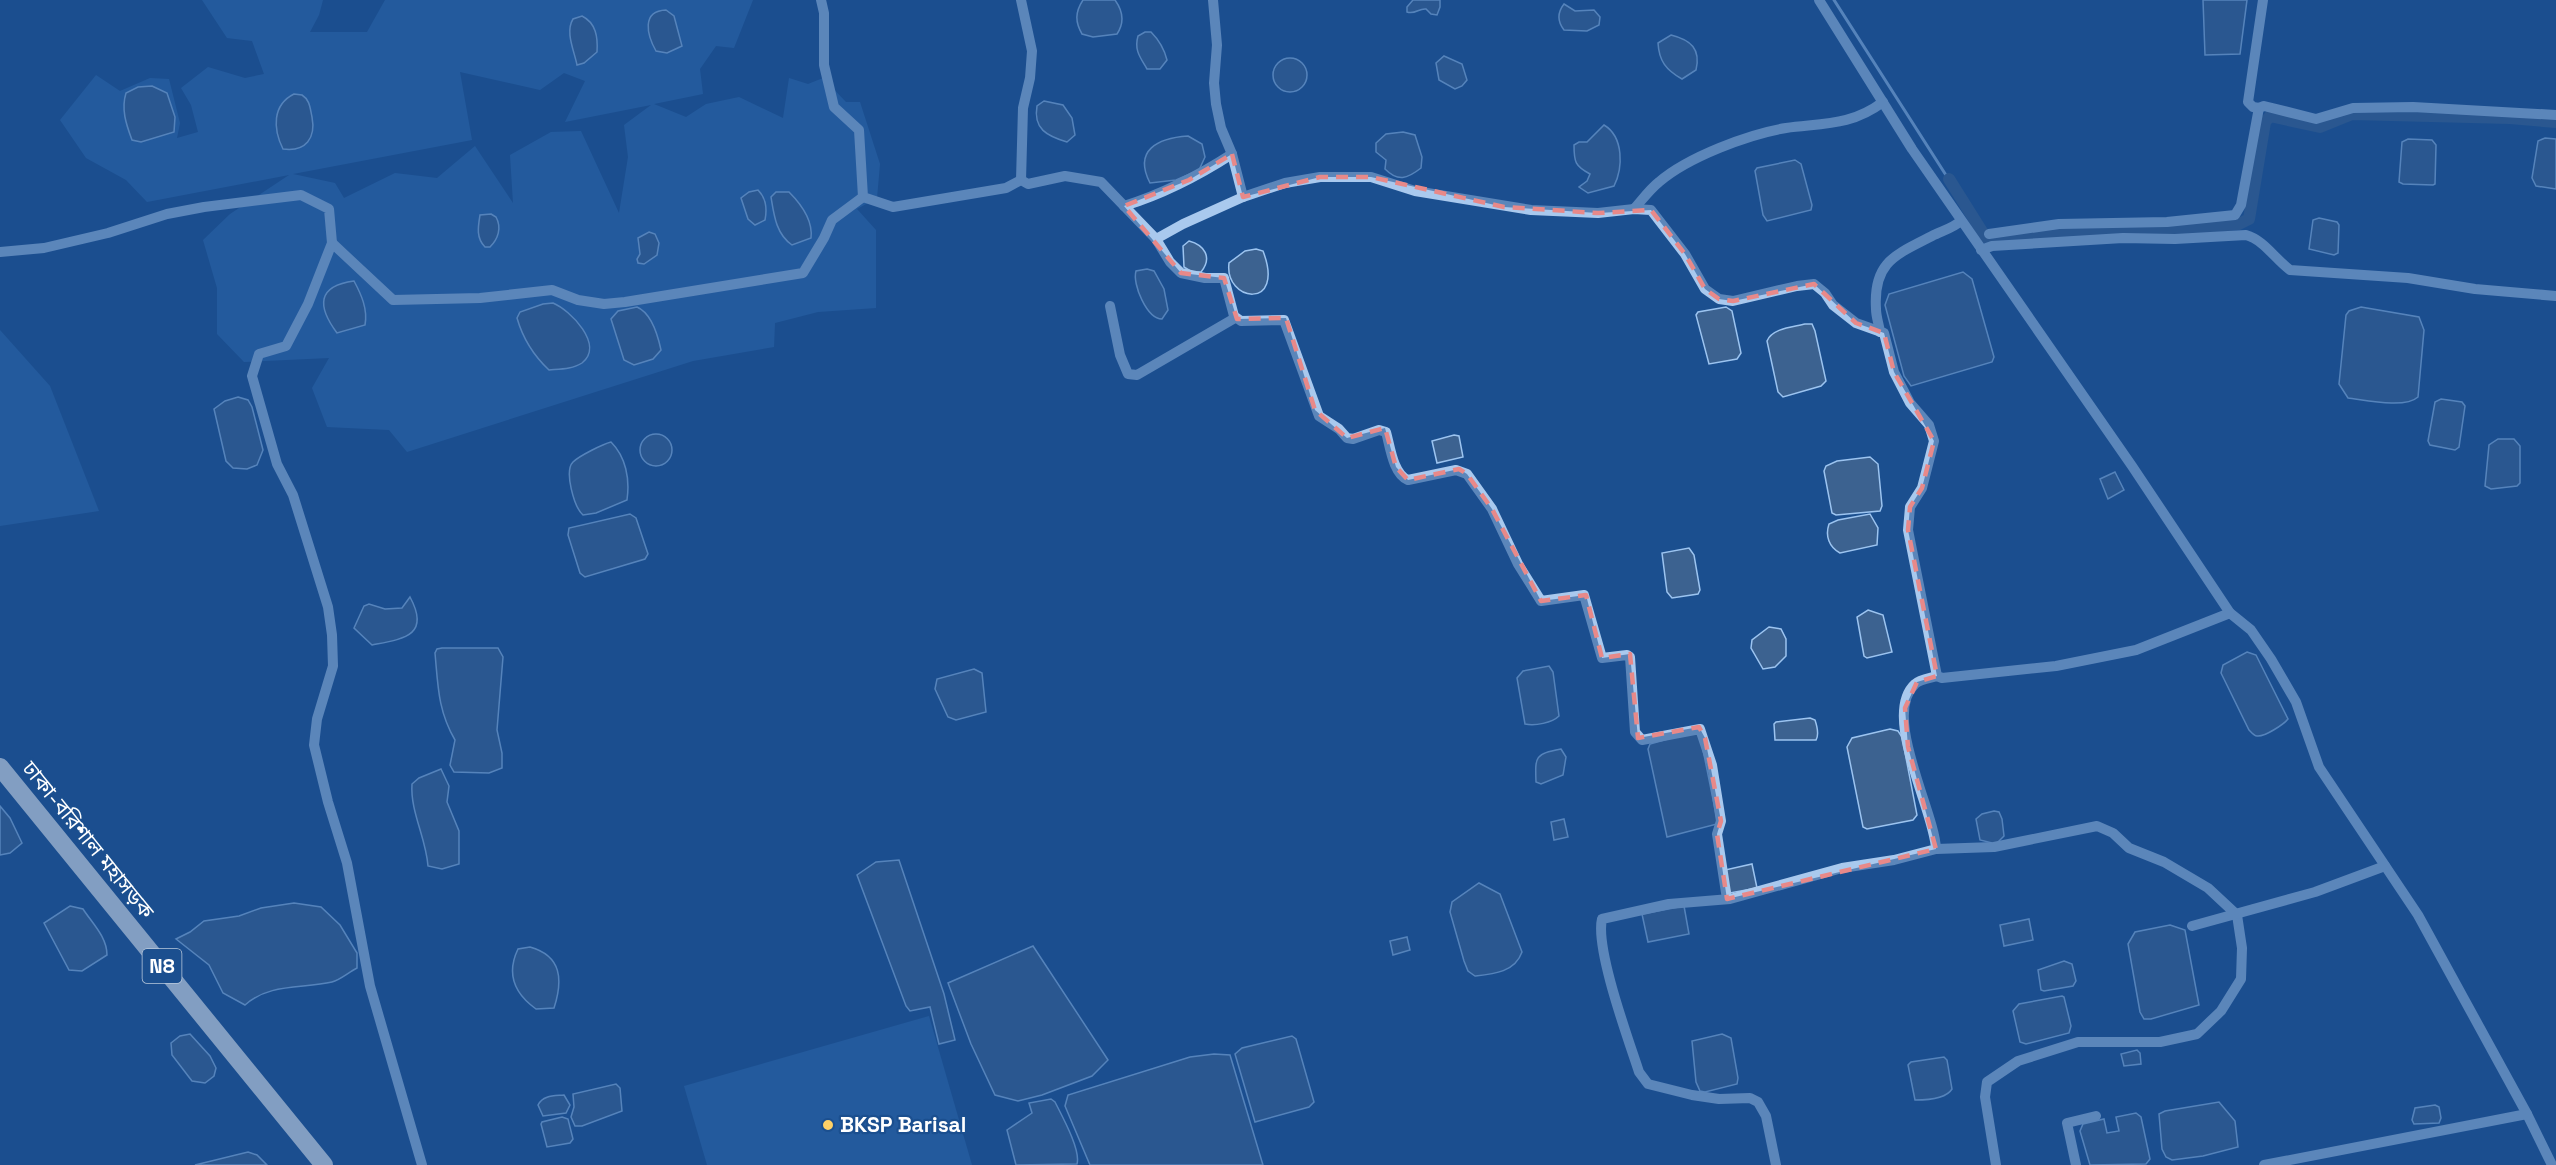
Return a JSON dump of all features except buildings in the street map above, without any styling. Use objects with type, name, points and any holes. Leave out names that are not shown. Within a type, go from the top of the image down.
[{"type":"highway","name":"ঢাকা-বরিশাল মহাসড়ক","points":[[0,767],[324,1165]]},
{"type":"street","points":[[821,0],[824,13],[824,65],[834,107],[859,130],[863,197]]},
{"type":"street","points":[[1021,0],[1032,51],[1030,78],[1023,108],[1021,180]]},
{"type":"street","points":[[1213,0],[1217,45],[1214,83],[1216,104],[1221,128],[1232,154],[1244,197]]},
{"type":"street","points":[[1819,0],[1961,221],[2132,466],[2230,612],[2251,630],[2271,659],[2296,702],[2319,766],[2418,915],[2527,1114],[2552,1165]]},
{"type":"street","points":[[2263,0],[2248,102],[2253,107],[2273,107],[2316,119],[2353,108],[2413,107],[2556,115]]},
{"type":"street","points":[[1634,209],[1659,181],[1729,143],[1785,128],[1834,124],[1868,114],[1883,102]]},
{"type":"street","points":[[1989,234],[2059,224],[2167,222],[2235,215],[2241,205],[2259,108]]},
{"type":"street","points":[[1124,206],[1145,200],[1190,180],[1232,154]]},
{"type":"street","points":[[1021,180],[1028,184],[1065,176],[1101,182],[1156,239],[1170,262],[1181,273],[1205,278],[1224,278],[1235,318],[1241,321],[1284,320],[1319,416],[1339,429],[1347,438],[1353,439],[1379,430],[1386,432],[1396,467],[1403,478],[1408,480],[1456,470],[1467,474],[1492,509],[1518,564],[1541,601],[1584,595],[1602,658],[1627,655],[1630,657],[1635,732],[1638,738],[1642,740],[1700,729],[1712,765],[1721,821],[1717,834],[1727,899]]},
{"type":"street","points":[[1156,239],[1183,224],[1244,197],[1285,183],[1320,177],[1371,177],[1415,191],[1504,207],[1598,213],[1634,209],[1651,210],[1685,254],[1705,289],[1719,299],[1733,301],[1781,289],[1814,284],[1826,293],[1833,305],[1843,310],[1856,323],[1884,333],[1900,386],[1910,404],[1929,424],[1934,441],[1922,488],[1910,507],[1908,531],[1937,676]]},
{"type":"street","points":[[863,197],[893,207],[1006,188],[1021,180]]},
{"type":"street","points":[[0,252],[44,248],[108,233],[167,214],[204,207],[301,195],[329,209],[332,243],[308,304],[286,346],[259,354],[252,376],[277,464],[293,495],[328,607],[333,666],[316,719],[314,745],[328,802],[347,863],[370,986],[422,1165]]},
{"type":"street","points":[[332,243],[393,300],[480,298],[552,290],[578,300],[604,304],[803,273],[832,220],[863,197]]},
{"type":"street","points":[[1880,332],[1876,312],[1876,293],[1877,279],[1882,268],[1903,252],[1961,221]]},
{"type":"street","points":[[1981,250],[1992,246],[2067,241],[2246,236],[2254,238],[2265,246],[2290,270],[2408,278],[2475,289],[2556,296]]},
{"type":"street","points":[[1110,306],[1122,364],[1128,374],[1137,375],[1235,318]]},
{"type":"street","points":[[1936,849],[1936,838],[1919,790],[1908,747],[1905,708],[1910,691],[1917,682],[1937,676],[1942,678],[2055,666],[2136,650],[2230,612]]},
{"type":"street","points":[[1776,1165],[1766,1116],[1758,1102],[1750,1098],[1719,1099],[1692,1095],[1648,1083],[1639,1072],[1612,986],[1601,932],[1602,920],[1641,909],[1727,899],[1842,868],[1894,860],[1936,849],[1994,847],[2097,826],[2113,833],[2129,848],[2164,862],[2208,888],[2237,915],[2242,948],[2241,979],[2221,1011],[2197,1034],[2160,1042],[2078,1041],[2018,1060],[1987,1082],[1985,1097],[1996,1165]]},
{"type":"street","points":[[2192,926],[2315,892],[2385,866]]},
{"type":"street","points":[[2264,1165],[2527,1114]]},
{"type":"street","points":[[2076,1165],[2067,1123],[2096,1116]]},
{"type":"highlighted area","points":[[1232,154],[1243,197],[1320,177],[1371,177],[1504,207],[1598,213],[1651,210],[1685,254],[1705,289],[1719,299],[1733,301],[1814,284],[1856,323],[1884,333],[1894,372],[1934,441],[1922,488],[1910,507],[1908,530],[1937,676],[1917,682],[1905,708],[1908,747],[1936,849],[1727,899],[1717,834],[1721,821],[1705,738],[1699,727],[1638,738],[1630,654],[1602,658],[1586,595],[1541,601],[1492,509],[1467,474],[1459,469],[1408,480],[1396,467],[1385,428],[1347,438],[1315,410],[1286,318],[1237,319],[1224,278],[1181,273],[1124,206],[1189,180]]},
{"type":"shaded area","points":[[202,0],[323,0],[319,15],[310,32],[367,32],[385,0],[753,0],[734,48],[716,46],[700,69],[703,94],[654,104],[686,117],[706,104],[739,97],[783,118],[789,78],[808,84],[823,78],[846,102],[860,102],[880,164],[877,198],[857,209],[876,230],[876,308],[818,312],[775,323],[774,347],[693,361],[407,452],[389,430],[327,427],[312,388],[329,358],[244,362],[217,334],[217,288],[203,240],[230,214],[289,175],[147,202],[126,180],[86,158],[60,120],[96,75],[120,91],[150,78],[169,79],[180,123],[177,138],[198,132],[191,105],[181,88],[208,67],[245,78],[264,74],[252,41],[227,38]],"holes":[[[460,72],[540,90],[564,73],[585,81],[565,122],[651,105],[624,125],[628,157],[619,213],[581,131],[551,132],[510,155],[513,203],[475,146],[437,178],[395,173],[344,198],[335,183],[293,174],[472,140]]]},
{"type":"shaded area","points":[[1083,0],[1115,0],[1122,17],[1117,34],[1093,37],[1082,34],[1077,17]]},
{"type":"shaded area","points":[[1413,0],[1440,0],[1437,15],[1431,14],[1426,9],[1407,12],[1407,7]]},
{"type":"shaded area","points":[[2203,0],[2247,0],[2240,54],[2205,55]]},
{"type":"shaded area","points":[[1564,4],[1575,11],[1594,10],[1600,17],[1599,25],[1587,31],[1564,30],[1559,17]]},
{"type":"shaded area","points":[[666,10],[674,16],[682,46],[667,53],[656,51],[650,38],[648,25],[653,15],[658,11]]},
{"type":"shaded area","points":[[582,16],[590,22],[595,31],[597,52],[584,63],[577,65],[570,30],[573,19]]},
{"type":"shaded area","points":[[1151,32],[1159,41],[1164,52],[1167,60],[1160,69],[1147,69],[1138,53],[1138,36]]},
{"type":"shaded area","points":[[1671,35],[1689,43],[1696,51],[1696,70],[1682,79],[1668,68],[1660,55],[1658,43]]},
{"type":"shaded area","points":[[1444,56],[1462,64],[1467,80],[1462,86],[1455,89],[1439,80],[1436,63]]},
{"type":"shaded area","points":[[1290,58],[1302,63],[1307,75],[1302,87],[1290,92],[1278,87],[1273,75],[1278,63]]},
{"type":"shaded area","points":[[152,86],[167,93],[175,117],[174,132],[141,142],[132,140],[124,111],[126,93],[138,87]]},
{"type":"shaded area","points":[[294,94],[305,97],[310,107],[313,125],[311,137],[303,146],[283,149],[277,134],[276,118],[282,104]]},
{"type":"shaded area","points":[[1044,101],[1063,105],[1072,118],[1075,135],[1067,142],[1053,137],[1039,126],[1037,106]]},
{"type":"shaded area","points":[[1604,125],[1611,130],[1618,145],[1619,171],[1614,186],[1588,193],[1579,187],[1587,181],[1590,174],[1576,163],[1574,145],[1587,142]]},
{"type":"shaded area","points":[[1403,132],[1415,135],[1422,157],[1421,168],[1403,178],[1394,176],[1385,169],[1386,160],[1376,152],[1376,143],[1386,134]]},
{"type":"shaded area","points":[[1188,136],[1202,144],[1205,157],[1199,170],[1176,180],[1150,183],[1145,162],[1151,148],[1167,140]]},
{"type":"shaded area","points":[[2545,138],[2556,139],[2556,189],[2536,186],[2532,178],[2538,141]]},
{"type":"shaded area","points":[[2408,139],[2432,140],[2436,145],[2435,184],[2399,182],[2402,142]]},
{"type":"shaded area","points":[[1795,160],[1801,164],[1812,205],[1811,210],[1767,221],[1763,215],[1755,171],[1757,168]]},
{"type":"shaded area","points":[[758,190],[764,200],[766,216],[765,220],[755,225],[748,219],[741,198],[749,192]]},
{"type":"shaded area","points":[[776,192],[789,192],[798,202],[808,219],[811,238],[792,245],[782,235],[773,211],[771,197]]},
{"type":"shaded area","points":[[491,214],[498,221],[498,233],[490,247],[485,247],[479,236],[480,215]]},
{"type":"shaded area","points":[[2319,218],[2337,222],[2339,225],[2338,253],[2334,255],[2309,249],[2313,220]]},
{"type":"shaded area","points":[[649,232],[655,234],[659,243],[657,255],[644,264],[638,263],[637,259],[640,254],[638,238]]},
{"type":"shaded area","points":[[1189,241],[1199,245],[1205,252],[1205,267],[1201,272],[1192,272],[1184,267],[1183,246]]},
{"type":"shaded area","points":[[1256,249],[1263,251],[1268,270],[1267,284],[1261,291],[1253,294],[1244,292],[1235,286],[1230,276],[1229,263],[1245,251]]},
{"type":"shaded area","points":[[1147,269],[1154,271],[1164,289],[1168,310],[1162,319],[1156,317],[1146,307],[1136,284],[1136,271]]},
{"type":"shaded area","points":[[1963,272],[1972,279],[1994,357],[1992,362],[1911,386],[1904,376],[1885,305],[1889,294]]},
{"type":"shaded area","points":[[354,281],[365,307],[365,325],[337,333],[326,314],[324,299],[333,287]]},
{"type":"shaded area","points":[[553,303],[576,320],[590,347],[588,356],[582,363],[571,368],[549,370],[529,346],[517,318],[520,312]]},
{"type":"shaded area","points":[[637,307],[650,320],[661,350],[653,359],[634,365],[624,360],[611,319],[618,311]]},
{"type":"shaded area","points":[[1726,307],[1732,311],[1741,353],[1737,359],[1709,364],[1696,315],[1698,312]]},
{"type":"shaded area","points":[[2361,307],[2419,317],[2424,330],[2418,397],[2412,401],[2384,403],[2348,398],[2339,384],[2346,315],[2349,311]]},
{"type":"shaded area","points":[[1812,324],[1815,331],[1826,381],[1821,386],[1783,397],[1778,392],[1767,341],[1778,331]]},
{"type":"shaded area","points":[[0,330],[50,386],[99,511],[0,526]]},
{"type":"shaded area","points":[[238,397],[248,400],[252,407],[263,450],[257,465],[247,469],[233,468],[226,461],[214,409],[225,401]]},
{"type":"shaded area","points":[[2441,399],[2462,402],[2465,406],[2459,447],[2455,450],[2430,445],[2428,441],[2435,402]]},
{"type":"shaded area","points":[[656,434],[667,439],[672,450],[667,461],[656,466],[645,461],[640,450],[645,439]]},
{"type":"shaded area","points":[[1454,435],[1459,436],[1463,457],[1437,463],[1432,441]]},
{"type":"shaded area","points":[[2498,439],[2514,439],[2520,446],[2520,483],[2517,486],[2491,489],[2485,486],[2489,445]]},
{"type":"shaded area","points":[[611,442],[620,454],[626,469],[627,500],[596,513],[583,515],[576,505],[571,489],[570,467],[580,457]]},
{"type":"shaded area","points":[[1870,457],[1878,464],[1882,506],[1880,511],[1836,515],[1832,513],[1824,471],[1826,466],[1837,461]]},
{"type":"shaded area","points":[[2115,472],[2124,490],[2108,499],[2100,479]]},
{"type":"shaded area","points":[[630,514],[636,518],[648,554],[645,559],[585,577],[580,573],[568,535],[569,528]]},
{"type":"shaded area","points":[[1870,514],[1878,528],[1877,545],[1840,553],[1833,548],[1828,537],[1829,524]]},
{"type":"shaded area","points":[[1689,548],[1694,555],[1700,590],[1698,594],[1672,598],[1667,592],[1662,553]]},
{"type":"shaded area","points":[[410,597],[416,610],[417,620],[415,628],[403,637],[372,645],[354,628],[364,606],[369,604],[385,609],[402,608]]},
{"type":"shaded area","points":[[1868,610],[1883,615],[1892,652],[1867,658],[1864,656],[1857,617]]},
{"type":"shaded area","points":[[1769,627],[1781,629],[1786,639],[1786,656],[1775,667],[1763,669],[1751,648],[1752,640]]},
{"type":"shaded area","points":[[498,648],[503,657],[497,730],[502,753],[502,768],[489,773],[454,772],[450,765],[455,740],[442,708],[435,653],[437,649]]},
{"type":"shaded area","points":[[2247,652],[2256,655],[2288,719],[2274,730],[2260,736],[2249,730],[2221,673],[2223,665]]},
{"type":"shaded area","points":[[1549,666],[1553,672],[1559,716],[1543,723],[1525,724],[1517,678],[1523,671]]},
{"type":"shaded area","points":[[974,669],[982,673],[986,712],[956,720],[948,717],[935,689],[937,679]]},
{"type":"shaded area","points":[[1810,718],[1816,722],[1818,733],[1816,740],[1775,740],[1774,724],[1776,722]]},
{"type":"shaded area","points":[[1890,729],[1898,731],[1902,737],[1917,815],[1913,820],[1867,829],[1863,827],[1847,747],[1852,738]]},
{"type":"shaded area","points":[[1693,732],[1700,735],[1717,824],[1667,837],[1648,749],[1650,744]]},
{"type":"shaded area","points":[[1561,749],[1566,757],[1563,775],[1541,784],[1536,782],[1538,758]]},
{"type":"shaded area","points":[[441,769],[449,786],[447,802],[459,831],[459,864],[442,869],[428,866],[412,794],[412,784],[419,778]]},
{"type":"shaded area","points":[[0,806],[10,818],[22,843],[10,853],[0,855]]},
{"type":"shaded area","points":[[1999,812],[2002,819],[2004,836],[1996,844],[1980,840],[1976,819],[1982,814]]},
{"type":"shaded area","points":[[1564,819],[1568,837],[1554,840],[1551,822]]},
{"type":"shaded area","points":[[899,860],[944,994],[955,1040],[939,1044],[930,1007],[910,1011],[906,1006],[857,875],[876,862]]},
{"type":"shaded area","points":[[1752,864],[1757,888],[1730,893],[1725,870]]},
{"type":"shaded area","points":[[1479,883],[1500,894],[1522,952],[1519,959],[1509,968],[1496,973],[1475,976],[1468,971],[1464,961],[1450,912],[1452,902]]},
{"type":"shaded area","points":[[294,903],[321,907],[340,925],[357,953],[357,968],[332,982],[275,990],[254,998],[245,1005],[223,993],[209,965],[176,939],[204,921],[239,916],[261,908]]},
{"type":"shaded area","points":[[70,906],[83,909],[105,942],[107,955],[82,971],[69,970],[44,923]]},
{"type":"shaded area","points":[[1684,906],[1689,934],[1648,942],[1642,914]]},
{"type":"shaded area","points":[[2029,919],[2033,940],[2004,946],[2000,925]]},
{"type":"shaded area","points":[[2170,925],[2185,930],[2199,1005],[2144,1019],[2140,1012],[2128,944],[2135,932]]},
{"type":"shaded area","points":[[1407,937],[1410,950],[1393,955],[1390,941]]},
{"type":"shaded area","points":[[1033,946],[1108,1060],[1092,1076],[1042,1095],[1018,1101],[995,1095],[971,1044],[948,983]]},
{"type":"shaded area","points":[[530,947],[549,956],[557,970],[559,988],[554,1008],[536,1009],[523,997],[515,983],[514,958],[518,949]]},
{"type":"shaded area","points":[[2064,961],[2072,964],[2076,981],[2073,986],[2041,990],[2038,970]]},
{"type":"shaded area","points":[[2062,996],[2071,1026],[2069,1033],[2026,1044],[2020,1042],[2013,1011],[2019,1004]]},
{"type":"shaded area","name":"BKSP Barisal","points":[[929,1016],[972,1165],[707,1165],[684,1086]]},
{"type":"shaded area","points":[[190,1034],[210,1056],[216,1068],[214,1076],[205,1083],[192,1081],[172,1055],[171,1043],[180,1036]]},
{"type":"shaded area","points":[[1722,1034],[1731,1038],[1737,1084],[1705,1092],[1700,1091],[1696,1082],[1692,1041]]},
{"type":"shaded area","points":[[1292,1036],[1296,1039],[1314,1102],[1309,1107],[1255,1122],[1235,1054],[1242,1048]]},
{"type":"shaded area","points":[[2137,1050],[2140,1053],[2141,1064],[2124,1066],[2121,1054]]},
{"type":"shaded area","points":[[1230,1055],[1263,1165],[1090,1165],[1065,1106],[1068,1095],[1190,1057]]},
{"type":"shaded area","points":[[1944,1057],[1947,1060],[1952,1089],[1941,1097],[1915,1100],[1908,1065],[1911,1062]]},
{"type":"shaded area","points":[[616,1084],[620,1088],[622,1111],[582,1126],[575,1126],[571,1117],[574,1107],[573,1094]]},
{"type":"shaded area","points":[[564,1095],[570,1105],[566,1113],[543,1116],[538,1105],[543,1099]]},
{"type":"shaded area","points":[[1051,1099],[1055,1102],[1070,1133],[1076,1150],[1077,1164],[1016,1165],[1007,1130],[1032,1113],[1029,1103]]},
{"type":"shaded area","points":[[2219,1102],[2235,1121],[2238,1147],[2203,1156],[2172,1160],[2166,1157],[2162,1149],[2159,1114]]},
{"type":"shaded area","points":[[2435,1105],[2439,1107],[2441,1118],[2439,1123],[2414,1124],[2412,1120],[2415,1108]]},
{"type":"shaded area","points":[[2136,1113],[2141,1117],[2150,1159],[2146,1164],[2090,1165],[2080,1131],[2083,1124],[2104,1119],[2107,1133],[2119,1131],[2116,1117]]},
{"type":"shaded area","points":[[562,1117],[568,1119],[573,1139],[570,1143],[547,1147],[542,1122]]},
{"type":"shaded area","points":[[248,1152],[257,1155],[267,1165],[195,1165]]},
{"type":"waterway","points":[[1834,0],[1951,183]]},
{"type":"waterway","points":[[1949,179],[1986,238],[2035,233],[2198,228],[2239,224],[2249,219],[2265,122],[2270,116],[2320,127],[2352,114],[2510,118],[2556,122]]},
{"type":"place","name":"BKSP Barisal","points":[[828,1125]]}]
